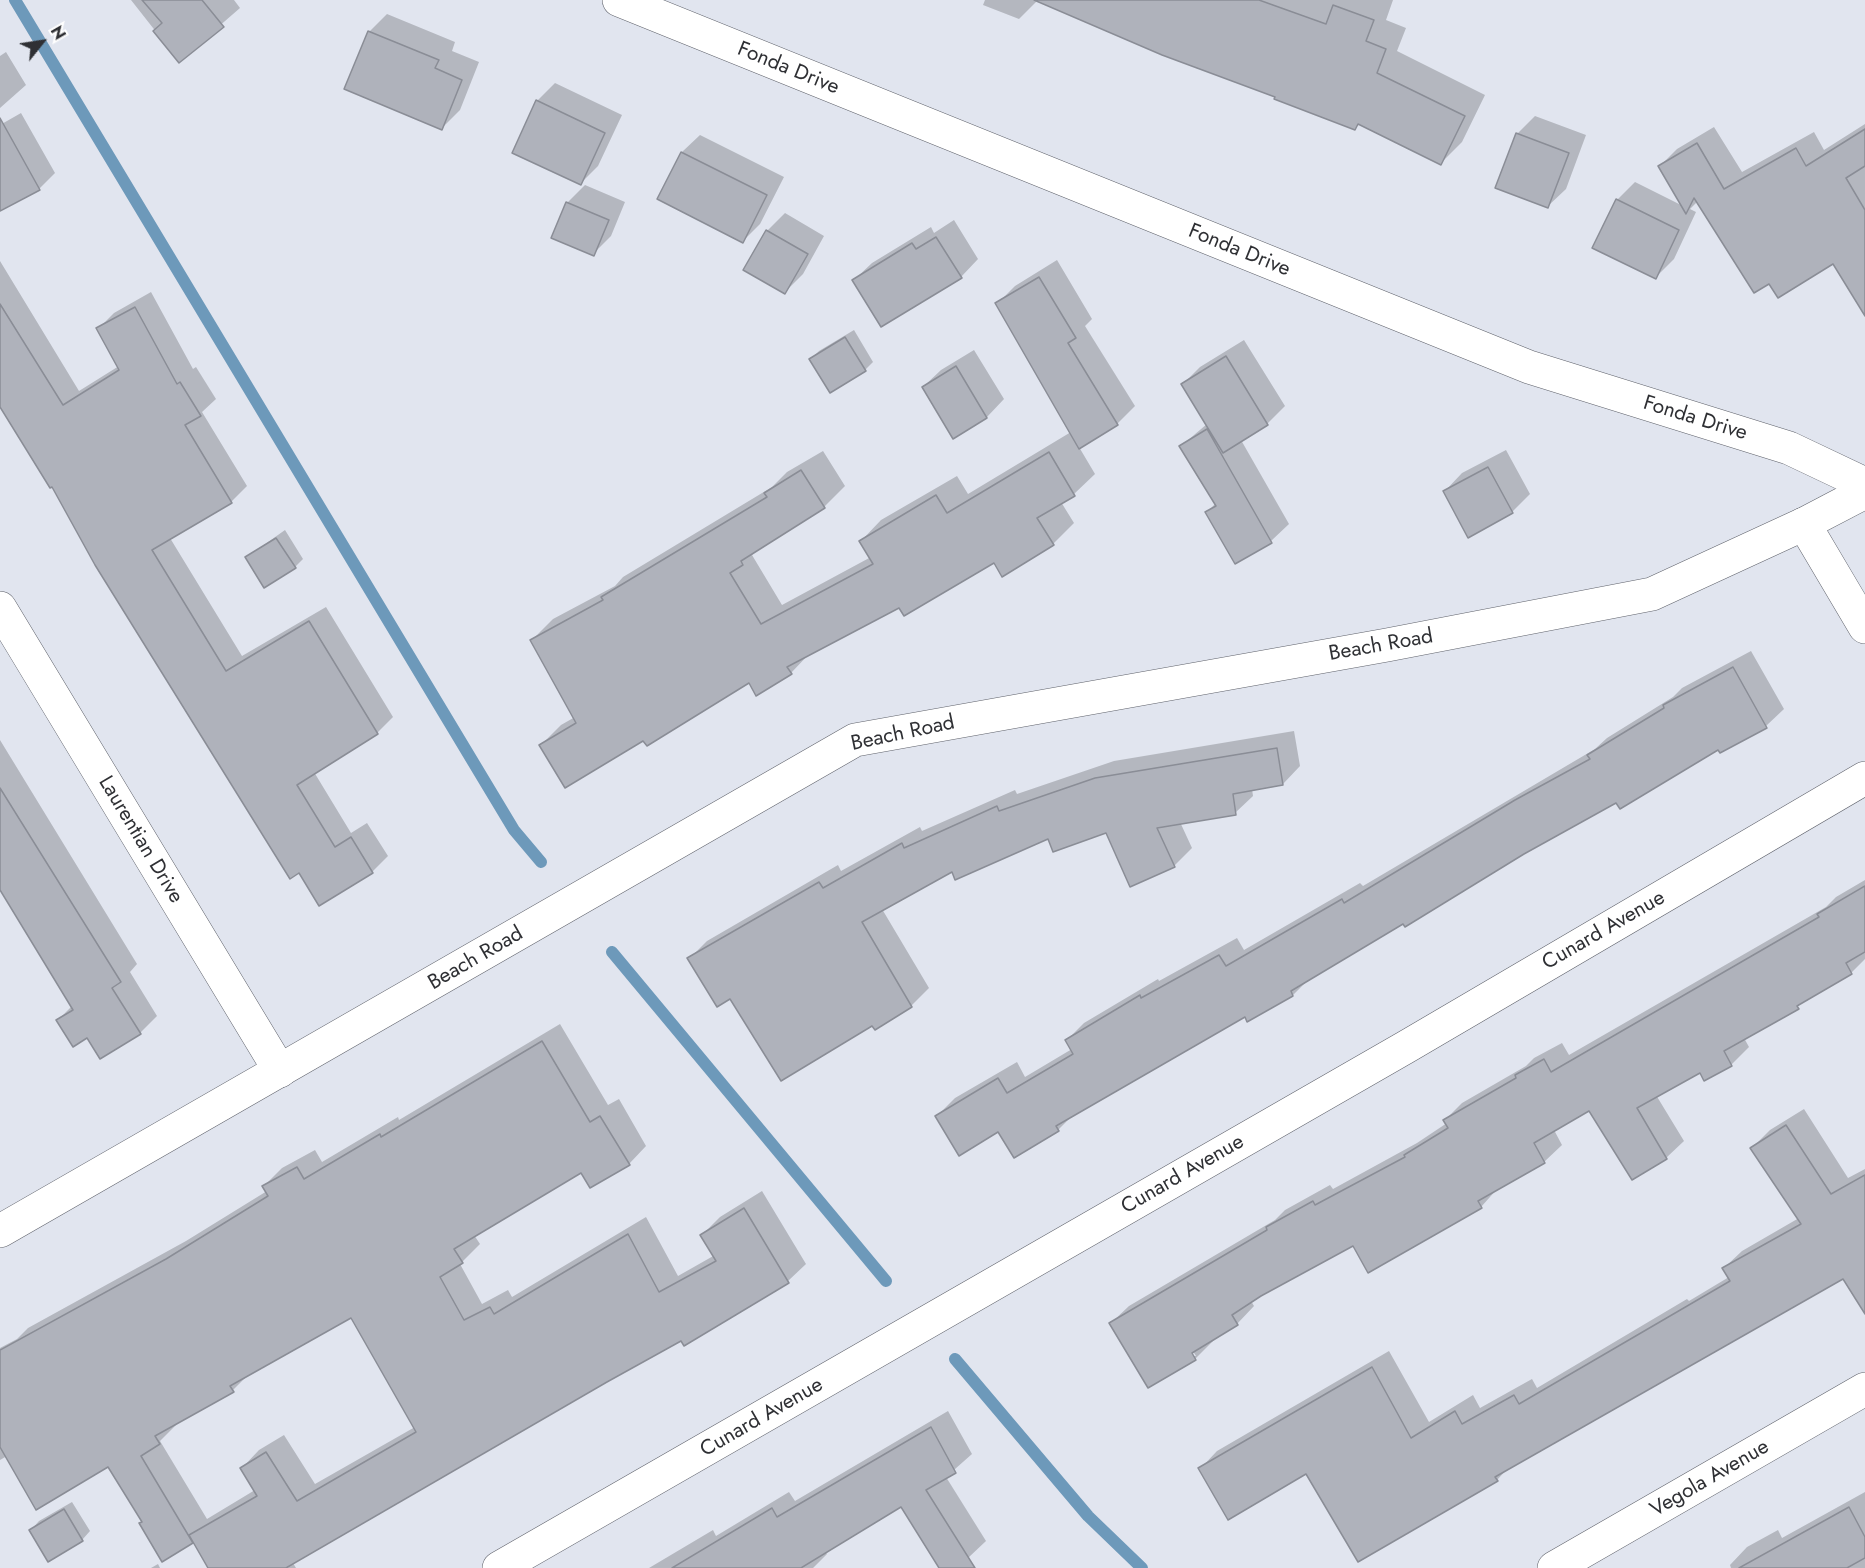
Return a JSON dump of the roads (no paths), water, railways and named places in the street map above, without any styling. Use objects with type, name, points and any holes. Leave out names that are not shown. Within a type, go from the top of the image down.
[{"type":"street","name":"Fonda Drive","points":[[619,0],[1529,367],[1789,448],[1865,484]]},
{"type":"street","name":"Beach Road","points":[[0,1231],[855,740],[1387,645],[1652,594],[1804,524],[1865,492]]},
{"type":"street","points":[[1804,524],[1865,627]]},
{"type":"street","name":"Laurentian Drive","points":[[0,608],[280,1071]]},
{"type":"street","name":"Cunard Avenue","points":[[499,1568],[1406,1047],[1865,778]]},
{"type":"street","name":"Vegola Avenue","points":[[1554,1568],[1865,1389]]},
{"type":"waterway","points":[[15,0],[514,830],[541,862]]},
{"type":"waterway","points":[[612,952],[886,1281]]},
{"type":"waterway","points":[[955,1359],[1088,1516],[1142,1568]]}]
